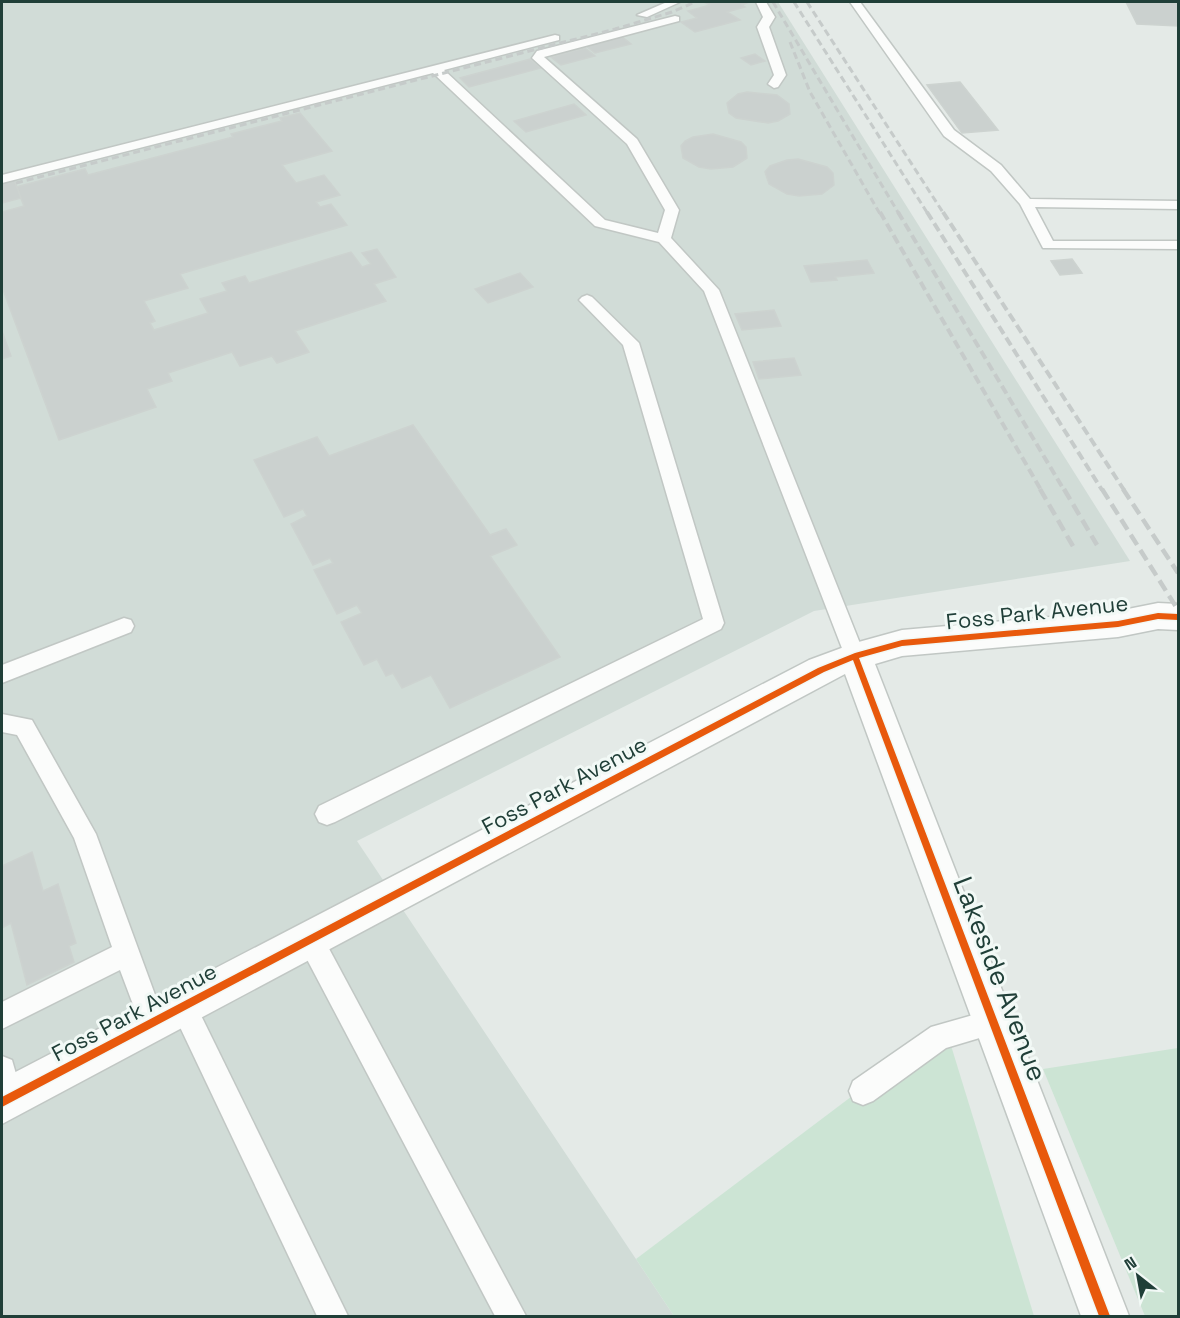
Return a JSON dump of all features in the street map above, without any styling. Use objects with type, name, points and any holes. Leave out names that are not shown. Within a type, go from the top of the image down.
[{"type":"street","name":"Foss Park Avenue","points":[[4,1090],[167,1014],[821,670],[855,656],[902,643],[1118,624],[1158,616],[1179,617]]},
{"type":"street","name":"Foss Park Avenue","points":[[1118,624],[1179,636]]},
{"type":"street","name":"Lakeside Avenue","points":[[855,656],[1105,1317]]},
{"type":"lane","points":[[761,2],[769,17],[763,27],[780,75],[774,84]]},
{"type":"lane","points":[[855,2],[949,133],[996,168],[1026,202],[1048,244],[1179,245]]},
{"type":"lane","points":[[2,178],[624,21],[673,6]]},
{"type":"lane","points":[[664,239],[672,210],[632,142],[538,57],[541,52],[673,6]]},
{"type":"lane","points":[[435,69],[600,223],[664,239],[711,290],[855,656]]},
{"type":"lane","points":[[1026,202],[1179,205]]},
{"type":"lane","points":[[327,814],[714,623],[631,343],[587,300]]},
{"type":"lane","points":[[2,674],[124,626]]},
{"type":"lane","points":[[2,723],[24,726],[42,754],[84,834],[127,953],[167,1014],[333,1317]]},
{"type":"lane","points":[[310,939],[511,1317]]},
{"type":"lane","points":[[2,1016],[127,953]]},
{"type":"lane","points":[[863,1091],[940,1036],[994,1022]]},
{"type":"shaded area","points":[[2,2],[778,2],[1130,561],[814,611],[357,841],[674,1316],[2,1316]]},
{"type":"green space","points":[[945,1026],[1034,1316],[674,1316],[636,1259]]},
{"type":"green space","points":[[1178,1048],[1178,1316],[1145,1316],[1043,1069]]},
{"type":"building","points":[[704,2],[747,3],[742,5],[745,7],[727,12],[740,20],[695,32],[681,22],[697,18],[688,11],[710,5]]},
{"type":"building","points":[[1126,2],[1178,3],[1178,26],[1137,24]]},
{"type":"building","points":[[621,36],[631,44],[595,53],[585,45]]},
{"type":"building","points":[[585,48],[595,56],[561,65],[551,57]]},
{"type":"building","points":[[755,54],[765,61],[751,65],[741,58]]},
{"type":"building","points":[[530,59],[541,68],[469,87],[460,78]]},
{"type":"building","points":[[960,82],[998,130],[962,133],[927,85]]},
{"type":"building","points":[[747,92],[777,95],[789,104],[790,114],[778,121],[768,123],[736,118],[729,113],[727,103],[738,94]]},
{"type":"building","points":[[574,104],[586,115],[526,132],[514,121]]},
{"type":"building","points":[[300,113],[332,151],[282,165],[296,183],[324,175],[340,195],[316,202],[320,207],[331,204],[347,225],[180,274],[188,288],[144,301],[155,321],[150,323],[154,330],[208,313],[200,299],[227,291],[222,283],[245,276],[249,283],[351,252],[362,267],[371,264],[362,253],[377,249],[396,277],[374,284],[386,301],[295,331],[309,352],[277,363],[272,356],[240,366],[232,352],[168,373],[172,381],[147,389],[156,407],[59,440],[2,287],[2,212],[24,206],[16,187],[85,169],[88,175],[233,137],[231,134],[282,121],[280,118]]},
{"type":"building","points":[[713,134],[741,142],[746,147],[747,158],[733,167],[711,169],[699,167],[683,158],[681,146],[685,141],[693,137]]},
{"type":"building","points":[[798,159],[827,167],[833,173],[834,185],[822,194],[799,196],[787,194],[769,184],[765,172],[770,166]]},
{"type":"building","points":[[13,177],[21,198],[2,203],[2,180]]},
{"type":"building","points":[[1072,259],[1082,273],[1060,275],[1051,261]]},
{"type":"building","points":[[867,260],[874,273],[835,277],[837,280],[811,282],[804,266]]},
{"type":"building","points":[[520,273],[533,287],[488,303],[475,289]]},
{"type":"building","points":[[774,310],[781,326],[742,330],[735,314]]},
{"type":"building","points":[[2,331],[11,356],[2,359]]},
{"type":"building","points":[[794,358],[801,375],[759,379],[753,362]]},
{"type":"building","points":[[413,425],[490,535],[506,529],[517,545],[490,556],[560,657],[450,708],[431,675],[402,688],[393,673],[386,676],[377,659],[364,665],[341,622],[362,613],[357,605],[337,614],[314,570],[333,563],[330,558],[313,565],[291,524],[307,516],[303,509],[284,517],[254,460],[317,437],[329,456]]},
{"type":"building","points":[[32,852],[43,891],[58,884],[76,943],[69,946],[74,962],[27,985],[11,923],[2,928],[2,866]]},
{"type":"railway","points":[[16,183],[615,29],[672,12],[695,2]]},
{"type":"railway","points":[[773,2],[899,214]]},
{"type":"railway","points":[[794,2],[928,214]]},
{"type":"railway","points":[[807,2],[944,214]]},
{"type":"railway","points":[[790,42],[810,92],[880,214]]},
{"type":"railway","points":[[880,212],[1041,490]]},
{"type":"railway","points":[[898,212],[1064,490]]},
{"type":"railway","points":[[927,212],[1102,490]]},
{"type":"railway","points":[[943,212],[1124,490]]},
{"type":"railway","points":[[1040,489],[1074,548]]},
{"type":"railway","points":[[1064,489],[1097,545]]},
{"type":"railway","points":[[1102,489],[1178,610]]},
{"type":"railway","points":[[1123,489],[1178,573]]},
{"type":"cycle path","points":[[2,1102],[821,670],[855,656],[902,643],[1118,624],[1158,616],[1178,617]]},
{"type":"cycle path","points":[[855,656],[1105,1316]]}]
